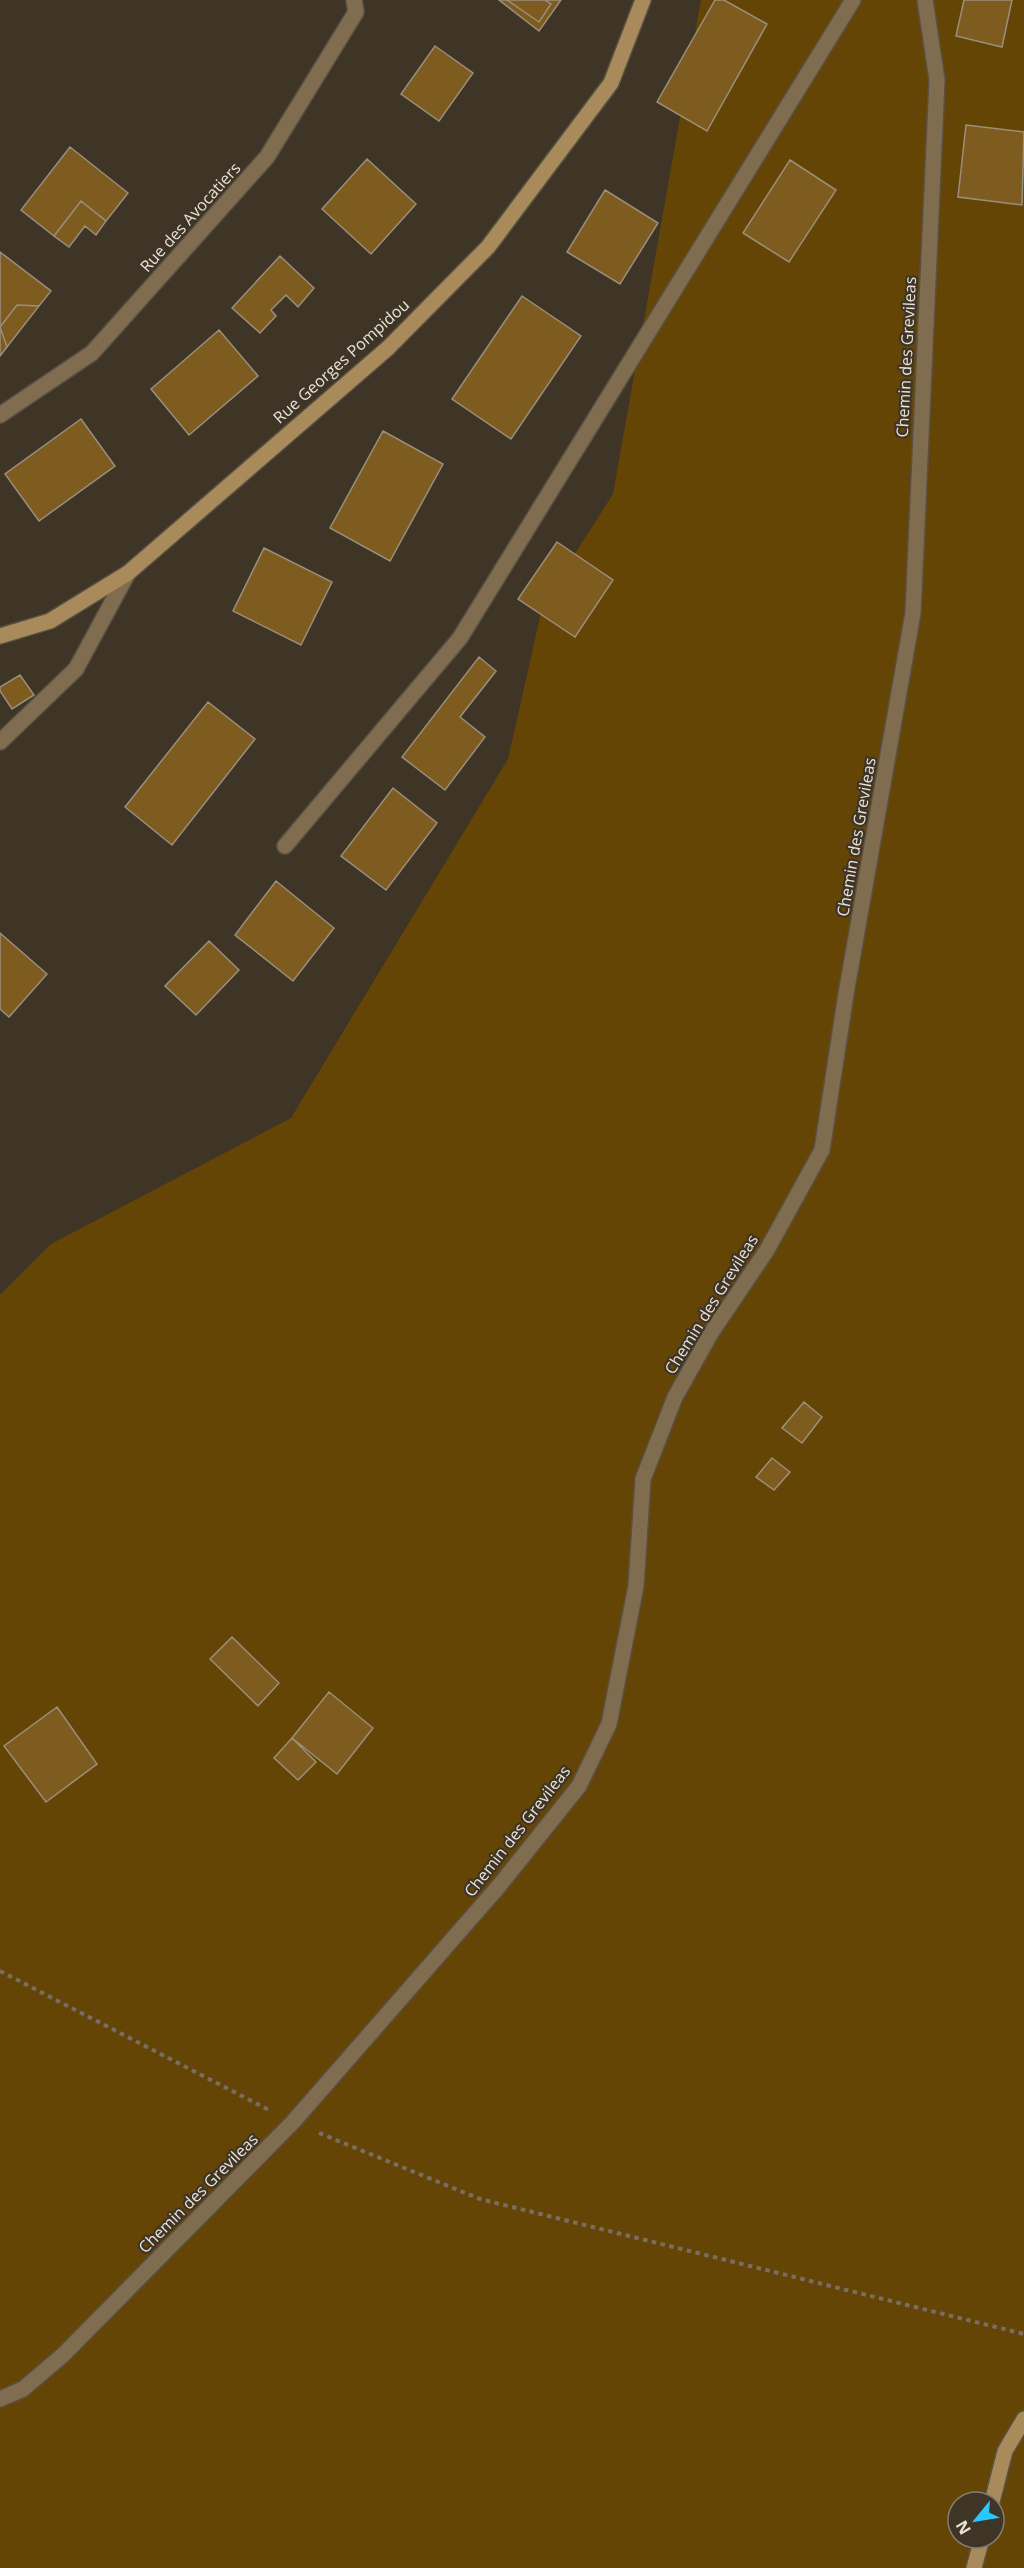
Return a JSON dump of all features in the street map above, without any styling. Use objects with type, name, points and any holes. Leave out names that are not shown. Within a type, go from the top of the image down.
[{"type":"main road","name":"Rue Georges Pompidou","points":[[0,636],[50,621],[128,573],[388,348],[488,247],[611,83],[643,0]]},
{"type":"main road","points":[[995,2490],[1005,2451],[1024,2418]]},
{"type":"main road","points":[[974,2568],[979,2550]]},
{"type":"street","name":"Rue des Avocatiers","points":[[0,416],[92,353],[267,157],[356,12],[354,0]]},
{"type":"street","points":[[285,846],[460,638],[853,0]]},
{"type":"street","name":"Chemin des Grevileas","points":[[0,2398],[23,2388],[63,2355],[293,2122],[499,1886],[579,1786],[609,1724],[636,1586],[643,1479],[675,1397],[711,1333],[767,1250],[822,1150],[848,982],[913,613],[937,80],[925,0]]},
{"type":"street","points":[[0,742],[76,669],[128,573]]},
{"type":"path","points":[[0,1971],[293,2122],[480,2199],[1024,2334]]},
{"type":"shaded area","points":[[701,0],[1024,0],[1024,2568],[0,2568],[0,1295],[51,1244],[291,1118],[508,759],[543,604],[613,494]]},
{"type":"building","points":[[499,0],[507,0],[539,22],[551,4],[545,0],[561,0],[539,31]]},
{"type":"building","points":[[507,0],[545,0],[551,4],[539,22]]},
{"type":"building","points":[[715,0],[724,0],[767,24],[707,131],[657,102]]},
{"type":"building","points":[[964,0],[1012,0],[1002,47],[956,36]]},
{"type":"building","points":[[435,46],[473,73],[439,121],[401,94]]},
{"type":"building","points":[[966,125],[1024,132],[1022,205],[958,197]]},
{"type":"building","points":[[70,147],[128,193],[106,221],[81,201],[54,236],[21,210]]},
{"type":"building","points":[[367,159],[416,204],[371,254],[322,209]]},
{"type":"building","points":[[790,160],[836,190],[789,262],[743,233]]},
{"type":"building","points":[[605,190],[658,223],[620,284],[567,252]]},
{"type":"building","points":[[81,201],[106,221],[96,235],[85,226],[69,247],[54,236]]},
{"type":"building","points":[[0,252],[51,291],[39,306],[17,305],[0,327]]},
{"type":"building","points":[[280,256],[314,288],[298,307],[286,295],[271,310],[276,316],[260,333],[232,308]]},
{"type":"building","points":[[522,296],[581,336],[511,439],[452,399]]},
{"type":"building","points":[[17,305],[39,306],[7,347],[0,327]]},
{"type":"building","points":[[0,327],[7,347],[0,356]]},
{"type":"building","points":[[219,330],[258,376],[189,435],[151,389]]},
{"type":"building","points":[[81,419],[115,466],[39,521],[5,474]]},
{"type":"building","points":[[383,431],[443,464],[390,561],[330,528]]},
{"type":"building","points":[[557,542],[613,580],[575,637],[518,599]]},
{"type":"building","points":[[264,548],[332,582],[301,645],[233,611]]},
{"type":"building","points":[[479,657],[496,671],[460,717],[485,737],[445,790],[402,757]]},
{"type":"building","points":[[20,675],[34,695],[12,709],[0,691],[0,687]]},
{"type":"building","points":[[208,702],[255,739],[172,845],[125,807]]},
{"type":"building","points":[[393,788],[437,823],[386,890],[341,856]]},
{"type":"building","points":[[276,881],[334,928],[293,981],[235,935]]},
{"type":"building","points":[[0,933],[47,974],[9,1017],[0,1009]]},
{"type":"building","points":[[209,941],[239,970],[196,1015],[165,986]]},
{"type":"building","points":[[804,1402],[822,1417],[802,1443],[782,1428]]},
{"type":"building","points":[[772,1458],[790,1472],[774,1490],[756,1477]]},
{"type":"building","points":[[232,1637],[279,1683],[258,1706],[210,1659]]},
{"type":"building","points":[[329,1692],[373,1728],[337,1774],[292,1738]]},
{"type":"building","points":[[57,1707],[97,1764],[46,1802],[4,1746]]},
{"type":"building","points":[[292,1738],[316,1762],[298,1780],[274,1758]]}]
